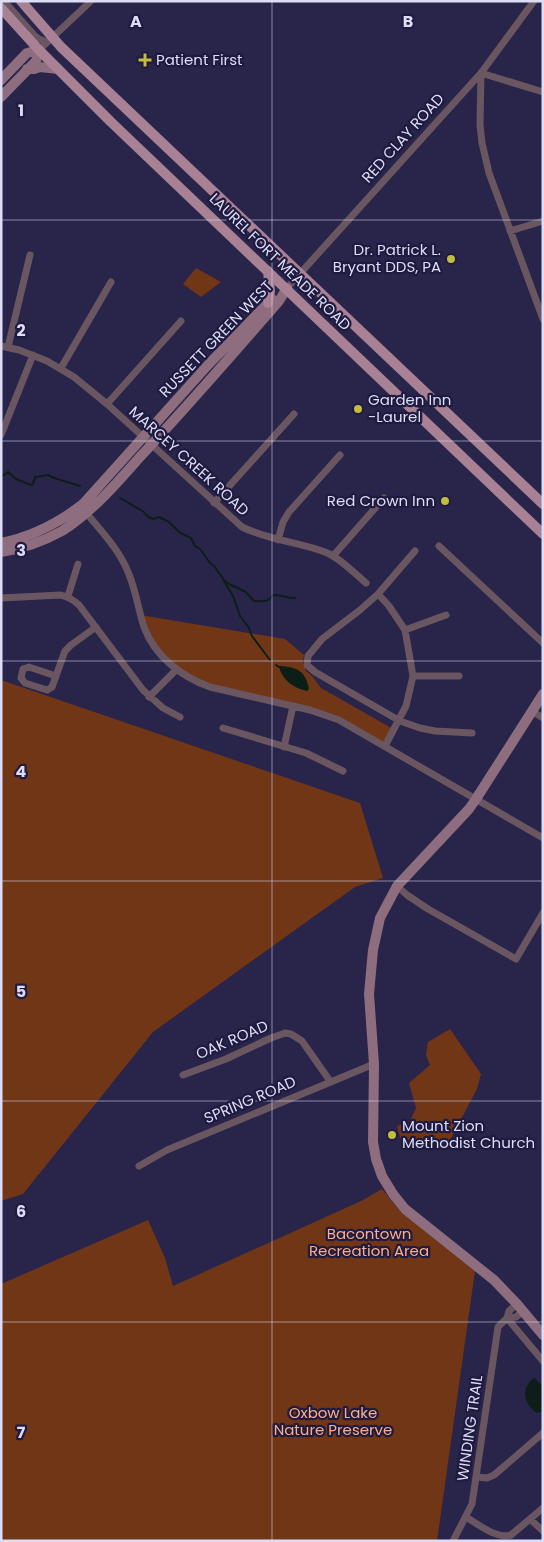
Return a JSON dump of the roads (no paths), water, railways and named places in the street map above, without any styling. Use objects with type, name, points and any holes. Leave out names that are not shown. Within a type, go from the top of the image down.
[{"type":"main road","name":"LAUREL FORT MEADE ROAD","points":[[20,1],[50,39],[543,504]]},
{"type":"main road","name":"LAUREL FORT MEADE ROAD","points":[[1,8],[39,50],[111,122],[543,534]]},
{"type":"main road","points":[[268,271],[270,291],[268,303]]},
{"type":"street","points":[[4,1],[35,36],[39,39],[50,39]]},
{"type":"street","points":[[1,96],[36,61],[39,50],[91,1]]},
{"type":"street","name":"RED CLAY ROAD","points":[[287,288],[481,72],[534,1]]},
{"type":"street","points":[[1,80],[26,53],[39,50]]},
{"type":"street","points":[[28,69],[40,67],[58,69]]},
{"type":"street","points":[[543,92],[481,72],[480,125],[489,173],[543,319]]},
{"type":"street","points":[[466,89],[474,88],[480,92]]},
{"type":"street","points":[[510,231],[543,221]]},
{"type":"street","points":[[4,346],[30,255]]},
{"type":"street","points":[[62,368],[111,282]]},
{"type":"street","name":"RUSSETT GREEN WEST","points":[[1,552],[28,546],[63,530],[83,509],[142,437],[214,359],[275,296],[287,288]]},
{"type":"street","name":"RUSSETT GREEN WEST","points":[[1,542],[36,532],[96,504],[152,445],[278,301],[287,288]]},
{"type":"street","points":[[107,404],[181,321]]},
{"type":"street","name":"MARCEY CREEK ROAD","points":[[4,346],[32,355],[62,368],[107,404],[242,527],[258,535],[325,552],[333,556],[366,583]]},
{"type":"street","points":[[1,435],[32,355]]},
{"type":"street","points":[[214,503],[294,414]]},
{"type":"street","points":[[278,540],[283,522],[289,512],[340,455]]},
{"type":"street","points":[[333,556],[384,498]]},
{"type":"street","points":[[83,509],[122,560],[130,578],[145,630],[160,653],[176,670],[210,687],[318,712],[339,720],[543,838]]},
{"type":"street","points":[[439,546],[543,643]]},
{"type":"street","points":[[415,552],[378,594],[322,639],[308,656],[307,665],[315,672],[400,721],[435,731],[472,732]]},
{"type":"street","points":[[68,596],[78,564]]},
{"type":"street","points":[[378,594],[406,630],[414,676],[400,721],[385,746]]},
{"type":"street","points":[[1,598],[68,596],[79,604],[135,681],[163,708],[180,717]]},
{"type":"street","points":[[406,630],[446,615]]},
{"type":"street","points":[[56,676],[28,666],[23,669],[21,678],[25,683],[47,690],[52,686],[56,676],[65,651],[96,627]]},
{"type":"street","points":[[149,696],[176,670]]},
{"type":"street","points":[[414,676],[460,676]]},
{"type":"street","points":[[543,694],[469,809],[397,886],[380,918],[373,950],[369,994],[374,1064],[372,1142],[379,1168],[387,1185],[399,1203],[408,1212],[483,1271],[520,1307],[543,1335]]},
{"type":"street","points":[[284,747],[293,706]]},
{"type":"street","points":[[532,710],[543,718]]},
{"type":"street","points":[[223,728],[311,755],[343,771]]},
{"type":"street","points":[[397,886],[428,909],[516,960],[543,913]]},
{"type":"street","name":"OAK ROAD","points":[[183,1075],[226,1059],[285,1033],[291,1034],[302,1041],[330,1082]]},
{"type":"street","name":"SPRING ROAD","points":[[139,1166],[168,1150],[374,1064]]},
{"type":"street","name":"WINDING TRAIL","points":[[453,1541],[472,1504],[498,1327],[507,1318],[509,1311],[520,1307]]},
{"type":"street","points":[[507,1318],[543,1361]]},
{"type":"street","points":[[477,1477],[488,1478],[494,1475],[543,1433]]},
{"type":"street","points":[[466,1517],[495,1534],[505,1536],[511,1535],[543,1508]]},
{"type":"street","points":[[530,1519],[543,1531]]},
{"type":"waterway","points":[[1,477],[8,472],[16,479],[31,485],[35,477],[48,475],[80,486]]},
{"type":"waterway","points":[[120,498],[144,512],[148,517],[153,519],[159,517],[169,522],[179,532],[191,538],[195,546],[200,549],[224,580],[246,592],[254,601],[267,600],[273,595],[295,598]]},
{"type":"waterway","points":[[224,581],[233,596],[240,616],[270,660]]},
{"type":"place","name":"Patient First","points":[[145,60]]},
{"type":"place","name":"Dr. Patrick L. Bryant DDS, PA","points":[[451,259]]},
{"type":"place","name":"Garden Inn -Laurel","points":[[358,409]]},
{"type":"place","name":"Red Crown Inn","points":[[445,501]]},
{"type":"place","name":"Mount Zion Methodist Church","points":[[392,1135]]},
{"type":"park label","name":"Bacontown Recreation Area","points":[[369,1242]]},
{"type":"park label","name":"Oxbow Lake Nature Preserve","points":[[333,1422]]}]
